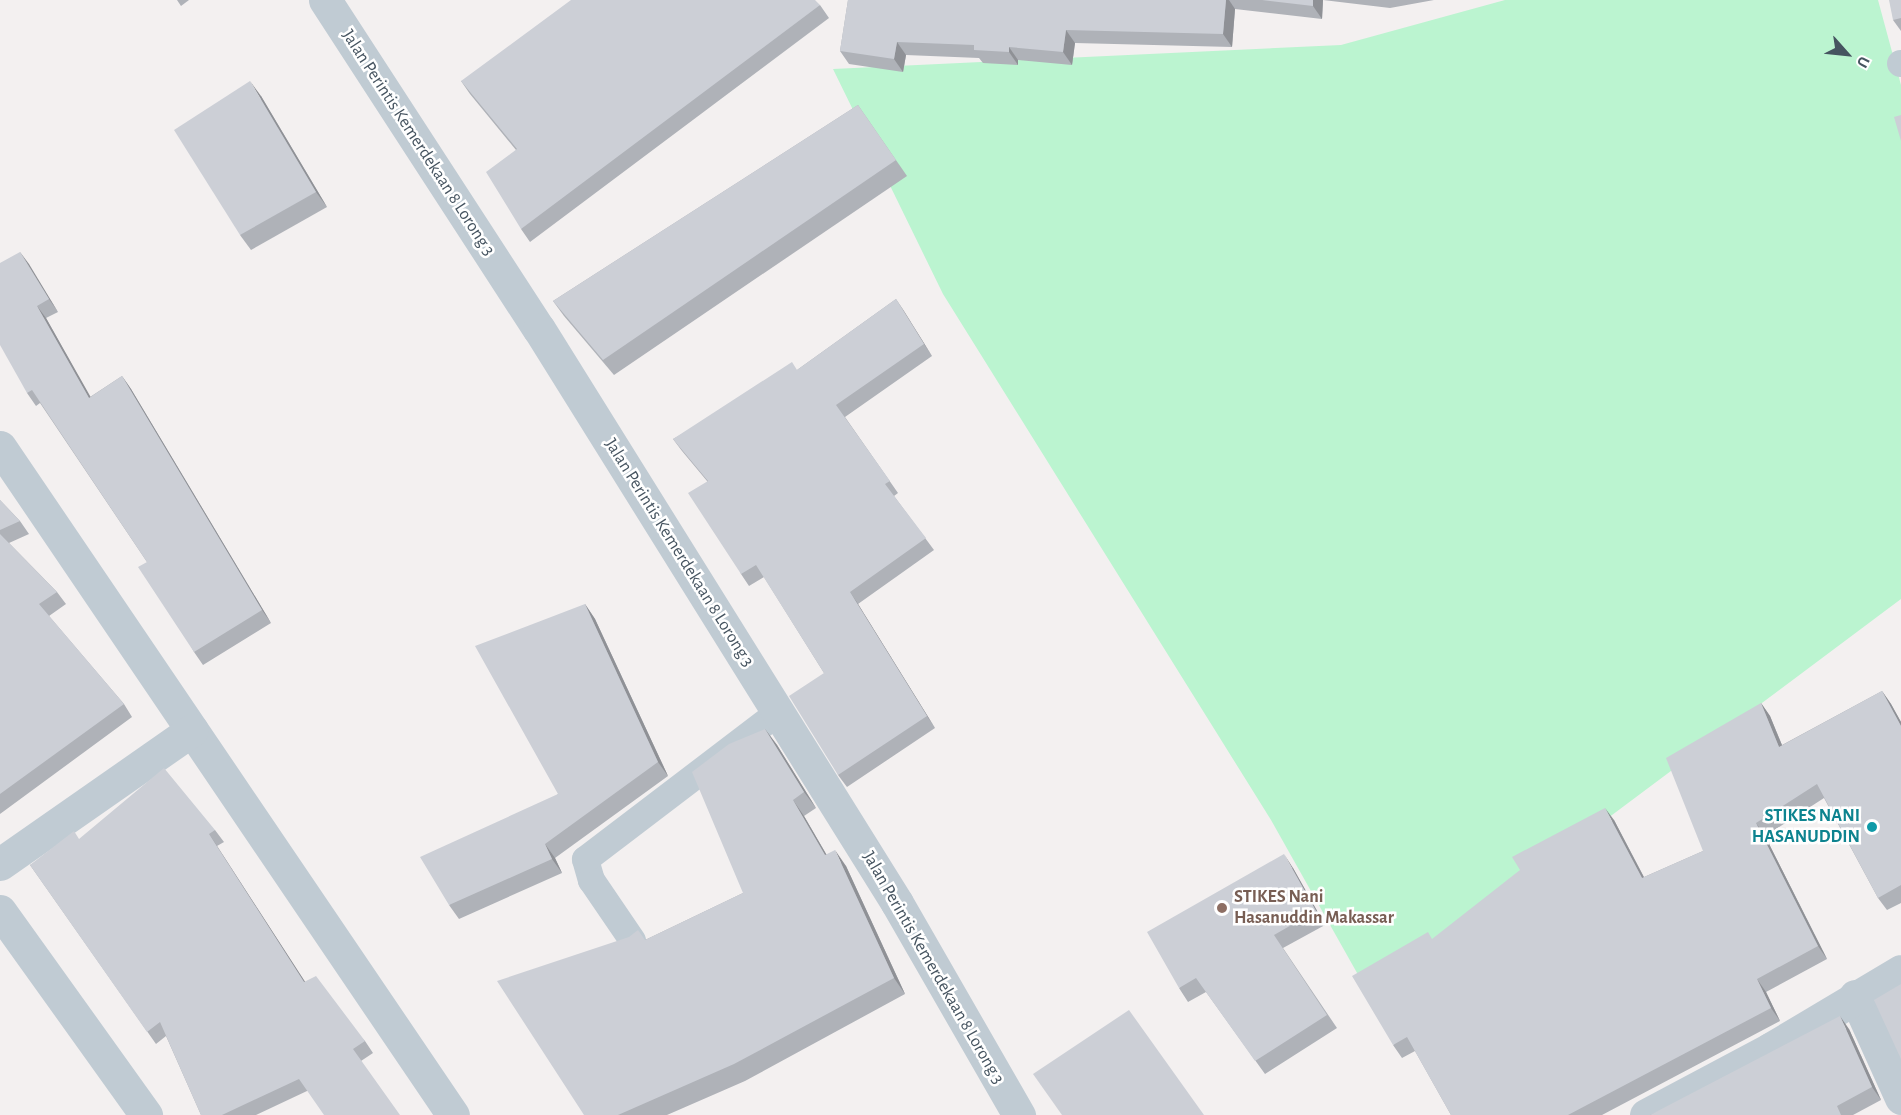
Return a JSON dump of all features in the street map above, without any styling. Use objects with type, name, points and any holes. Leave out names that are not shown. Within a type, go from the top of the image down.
[{"type":"street","name":"Jalan Perintis Kemerdekaan 8 Lorong 3","points":[[325,0],[539,329],[897,903],[1019,1115]]},
{"type":"street","points":[[0,447],[453,1115]]},
{"type":"street","points":[[0,864],[192,730]]},
{"type":"street","points":[[0,911],[146,1115]]},
{"type":"street","points":[[1646,1115],[1770,1049],[1855,996],[1901,971]]},
{"type":"street","points":[[1855,996],[1901,1098]]},
{"type":"lane","points":[[632,940],[591,880],[585,859],[778,712]]},
{"type":"green space","points":[[1505,0],[1878,0],[1901,85],[1901,599],[1370,996],[1271,820],[943,294],[833,69],[1341,45]]},
{"type":"building","points":[[571,0],[815,0],[820,5],[521,229],[486,172],[517,149],[461,81]]},
{"type":"building","points":[[848,0],[1226,0],[1223,34],[1066,30],[1063,52],[1009,47],[1009,52],[974,50],[974,45],[897,42],[894,59],[840,51]]},
{"type":"building","points":[[1262,0],[1313,0],[1313,6]]},
{"type":"building","points":[[1889,0],[1901,0],[1901,18],[1893,20]]},
{"type":"building","points":[[250,81],[316,192],[240,235],[174,130]]},
{"type":"building","points":[[858,105],[896,160],[603,360],[553,301]]},
{"type":"building","points":[[1901,115],[1901,141],[1894,117]]},
{"type":"building","points":[[20,252],[49,299],[37,306],[89,398],[122,376],[262,610],[194,652],[138,567],[147,562],[32,390],[27,393],[0,345],[0,263]]},
{"type":"building","points":[[896,299],[924,344],[836,405],[890,481],[885,484],[926,538],[850,592],[927,716],[838,775],[789,696],[824,673],[756,565],[741,574],[688,493],[708,481],[673,439],[792,362],[797,370]]},
{"type":"building","points":[[0,500],[20,521],[0,530]]},
{"type":"building","points":[[0,534],[57,592],[39,604],[124,704],[0,794]]},
{"type":"building","points":[[585,604],[658,762],[545,844],[552,859],[449,905],[420,857],[558,794],[475,646]]},
{"type":"building","points":[[1882,691],[1901,726],[1901,885],[1878,898],[1817,784],[1756,823],[1818,946],[1757,979],[1771,1008],[1568,1115],[1451,1115],[1407,1037],[1393,1045],[1352,976],[1428,932],[1432,939],[1520,870],[1512,857],[1605,808],[1642,878],[1703,851],[1666,758],[1761,703],[1779,747]]},
{"type":"building","points":[[765,729],[804,792],[793,800],[825,855],[835,850],[894,978],[734,1064],[618,1115],[584,1115],[497,981],[629,937],[638,930],[645,940],[743,893],[692,772],[729,744]]},
{"type":"building","points":[[164,768],[215,830],[209,834],[304,982],[316,976],[365,1041],[353,1049],[400,1115],[324,1115],[299,1079],[222,1115],[201,1115],[160,1022],[147,1032],[30,865],[74,831],[79,839]]},
{"type":"building","points":[[1284,854],[1316,911],[1274,935],[1327,1015],[1255,1061],[1196,978],[1179,988],[1147,932]]},
{"type":"building","points":[[1901,984],[1901,1059],[1874,1000]]},
{"type":"building","points":[[1129,1010],[1204,1115],[1062,1115],[1033,1074]]},
{"type":"building","points":[[1840,1016],[1872,1087],[1837,1106],[1841,1115],[1650,1115]]},
{"type":"place","name":"STIKES NANI HASANUDDIN","points":[[1872,827]]},
{"type":"place","name":"STIKES Nani Hasanuddin Makassar","points":[[1222,908]]}]
